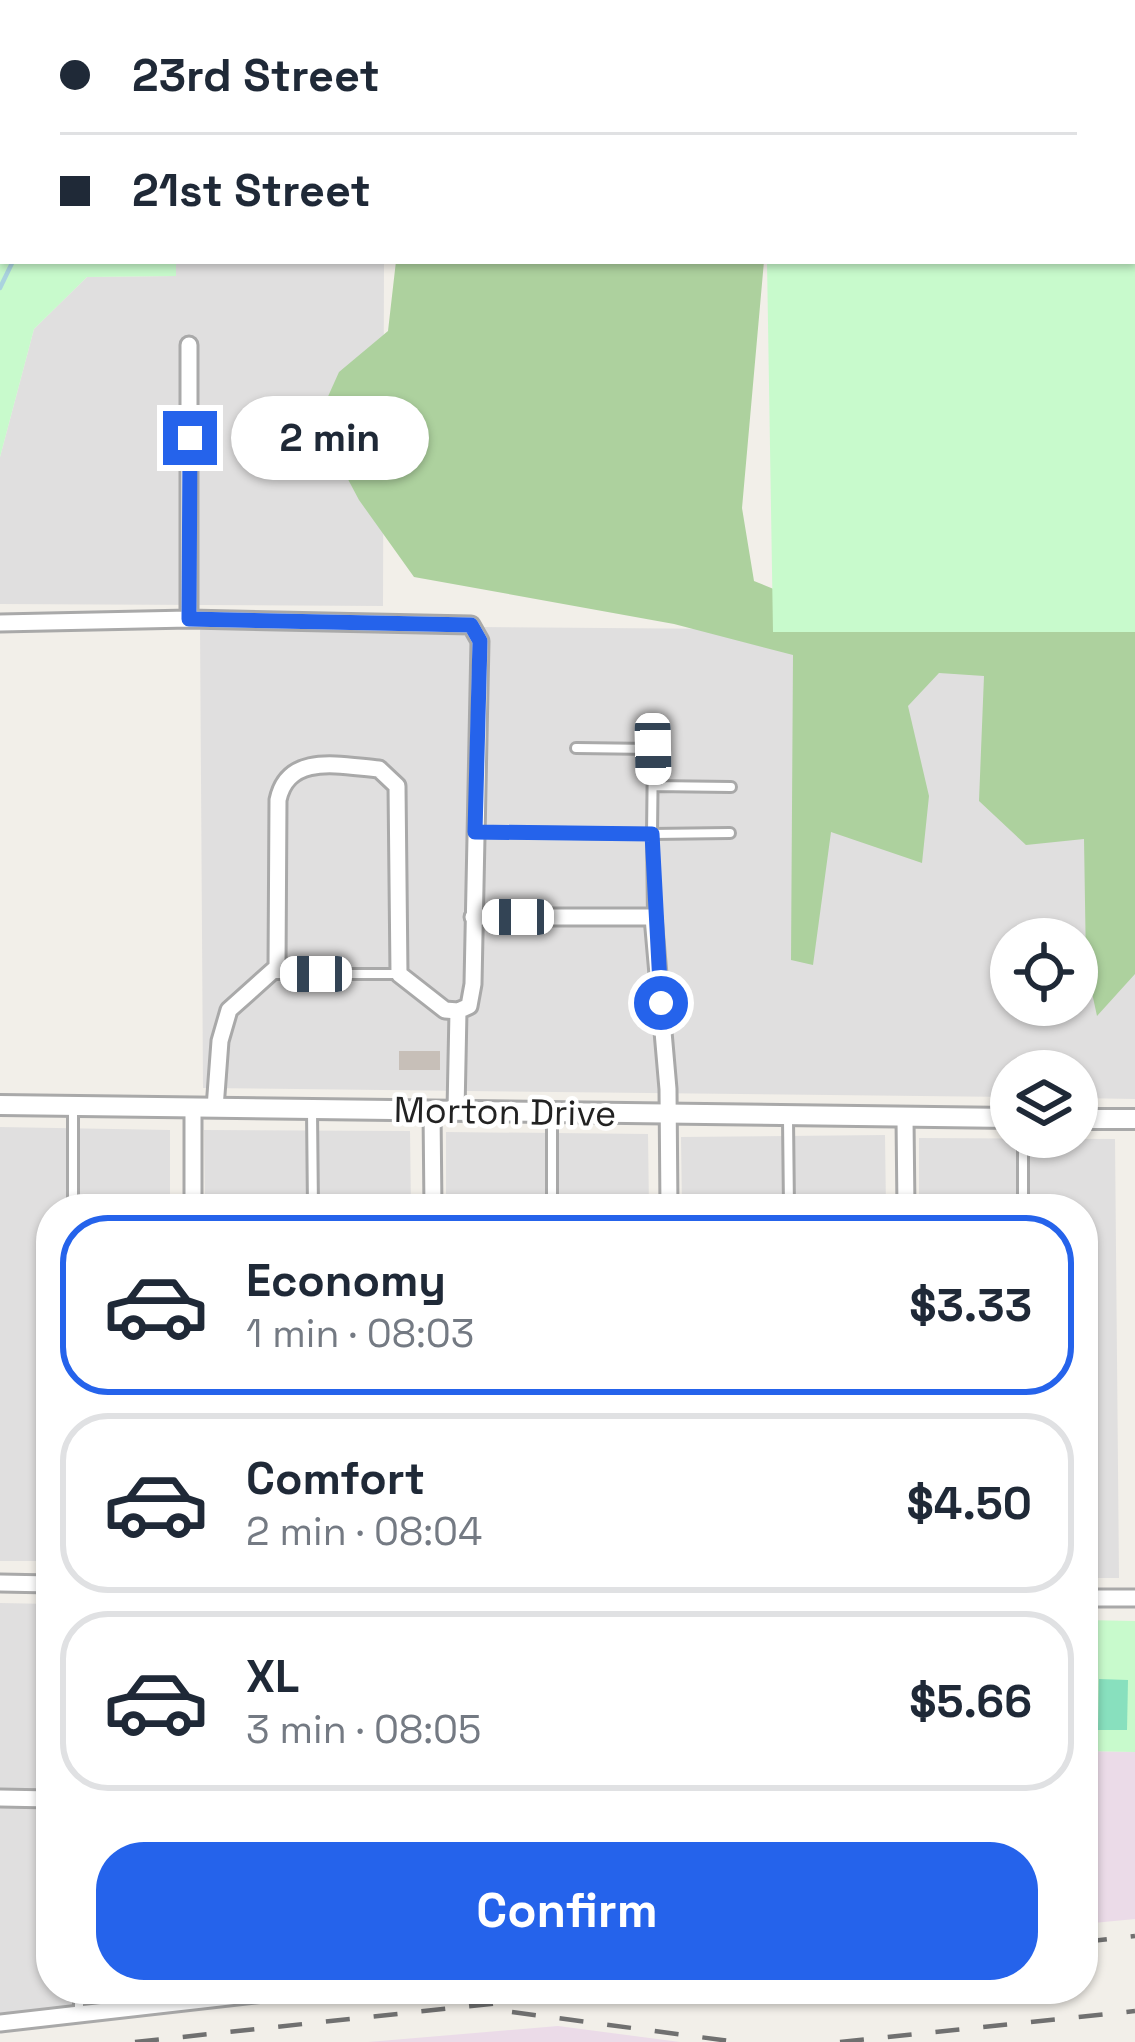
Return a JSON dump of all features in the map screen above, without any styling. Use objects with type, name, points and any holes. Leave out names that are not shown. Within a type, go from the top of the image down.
[{"type":"street","points":[[189,344],[189,619]]},
{"type":"street","points":[[0,623],[449,620],[471,625],[480,641],[469,1006],[458,1012],[445,1010],[398,974],[397,786],[379,769],[302,766],[292,771],[280,790],[274,974],[229,1010],[220,1041],[215,1108]]},
{"type":"street","points":[[473,917],[653,917],[668,1115],[669,1194]]},
{"type":"street","points":[[456,1111],[458,1012]]},
{"type":"street","name":"Morton Drive","points":[[0,1105],[990,1118]]},
{"type":"street","points":[[193,1108],[193,1194]]},
{"type":"street","points":[[432,1111],[433,1194]]},
{"type":"street","points":[[905,1119],[906,1194]]},
{"type":"street","points":[[1098,1119],[1135,1119]]},
{"type":"street","points":[[0,1583],[36,1583]]},
{"type":"street","points":[[1098,1598],[1135,1598]]},
{"type":"street","points":[[0,1798],[36,1799]]},
{"type":"street","points":[[0,2023],[148,2004]]},
{"type":"lane","points":[[576,748],[653,749],[653,917]]},
{"type":"lane","points":[[654,786],[731,787]]},
{"type":"lane","points":[[475,832],[730,833]]},
{"type":"lane","points":[[274,974],[398,974]]},
{"type":"lane","points":[[73,1106],[74,1194]]},
{"type":"lane","points":[[312,1110],[313,1194]]},
{"type":"lane","points":[[552,1114],[552,1194]]},
{"type":"lane","points":[[788,1117],[789,1194]]},
{"type":"lane","points":[[1023,1158],[1023,1194]]},
{"type":"lane","points":[[79,2004],[79,2015]]},
{"type":"shaded area","points":[[176,264],[384,264],[383,606],[0,604],[0,457],[34,329],[87,277],[175,276]]},
{"type":"shaded area","points":[[200,625],[1135,632],[1135,1099],[1098,1098],[1098,1050],[990,1050],[990,1097],[203,1088]]},
{"type":"shaded area","points":[[0,1127],[170,1130],[170,1194],[36,1194],[36,1561],[0,1561]]},
{"type":"shaded area","points":[[204,1130],[410,1131],[411,1194],[205,1194]]},
{"type":"shaded area","points":[[446,1132],[648,1134],[649,1194],[446,1194]]},
{"type":"shaded area","points":[[885,1135],[886,1194],[682,1194],[681,1137]]},
{"type":"shaded area","points":[[919,1138],[990,1138],[990,1158],[1098,1158],[1098,1139],[1115,1139],[1119,1578],[1098,1578],[1098,1194],[919,1194]]},
{"type":"shaded area","points":[[0,1603],[36,1604],[36,2004],[119,2004],[0,2019]]},
{"type":"shaded area","points":[[1098,1751],[1135,1752],[1135,1919],[1098,1923]]},
{"type":"shaded area","points":[[558,2026],[680,2042],[368,2042]]},
{"type":"green space","points":[[0,264],[176,264],[176,276],[87,277],[34,329],[0,457]]},
{"type":"green space","points":[[396,264],[764,264],[742,508],[754,581],[815,606],[1135,612],[1135,974],[1098,1015],[1098,918],[1085,918],[1084,839],[1026,845],[979,801],[984,676],[939,673],[908,706],[929,796],[922,863],[831,832],[813,965],[791,960],[793,655],[674,624],[414,577],[359,500],[317,421],[339,372],[388,331]]},
{"type":"green space","points":[[767,264],[1135,264],[1135,632],[773,632]]},
{"type":"green space","points":[[1098,1620],[1135,1621],[1135,1752],[1098,1751]]},
{"type":"green space","points":[[1099,1679],[1128,1680],[1127,1730],[1098,1730]]},
{"type":"building","points":[[399,1051],[440,1051],[440,1070],[399,1070]]},
{"type":"waterway","points":[[0,288],[12,264]]},
{"type":"railway","points":[[1098,1940],[1135,1936]]},
{"type":"railway","points":[[135,2042],[490,2004]]},
{"type":"railway","points":[[840,2042],[1135,2011]]},
{"type":"railway","points":[[512,2012],[737,2042]]},
{"type":"route","points":[[190,438],[189,619],[449,620],[471,625],[480,641],[475,832],[652,834],[661,1003]]}]
